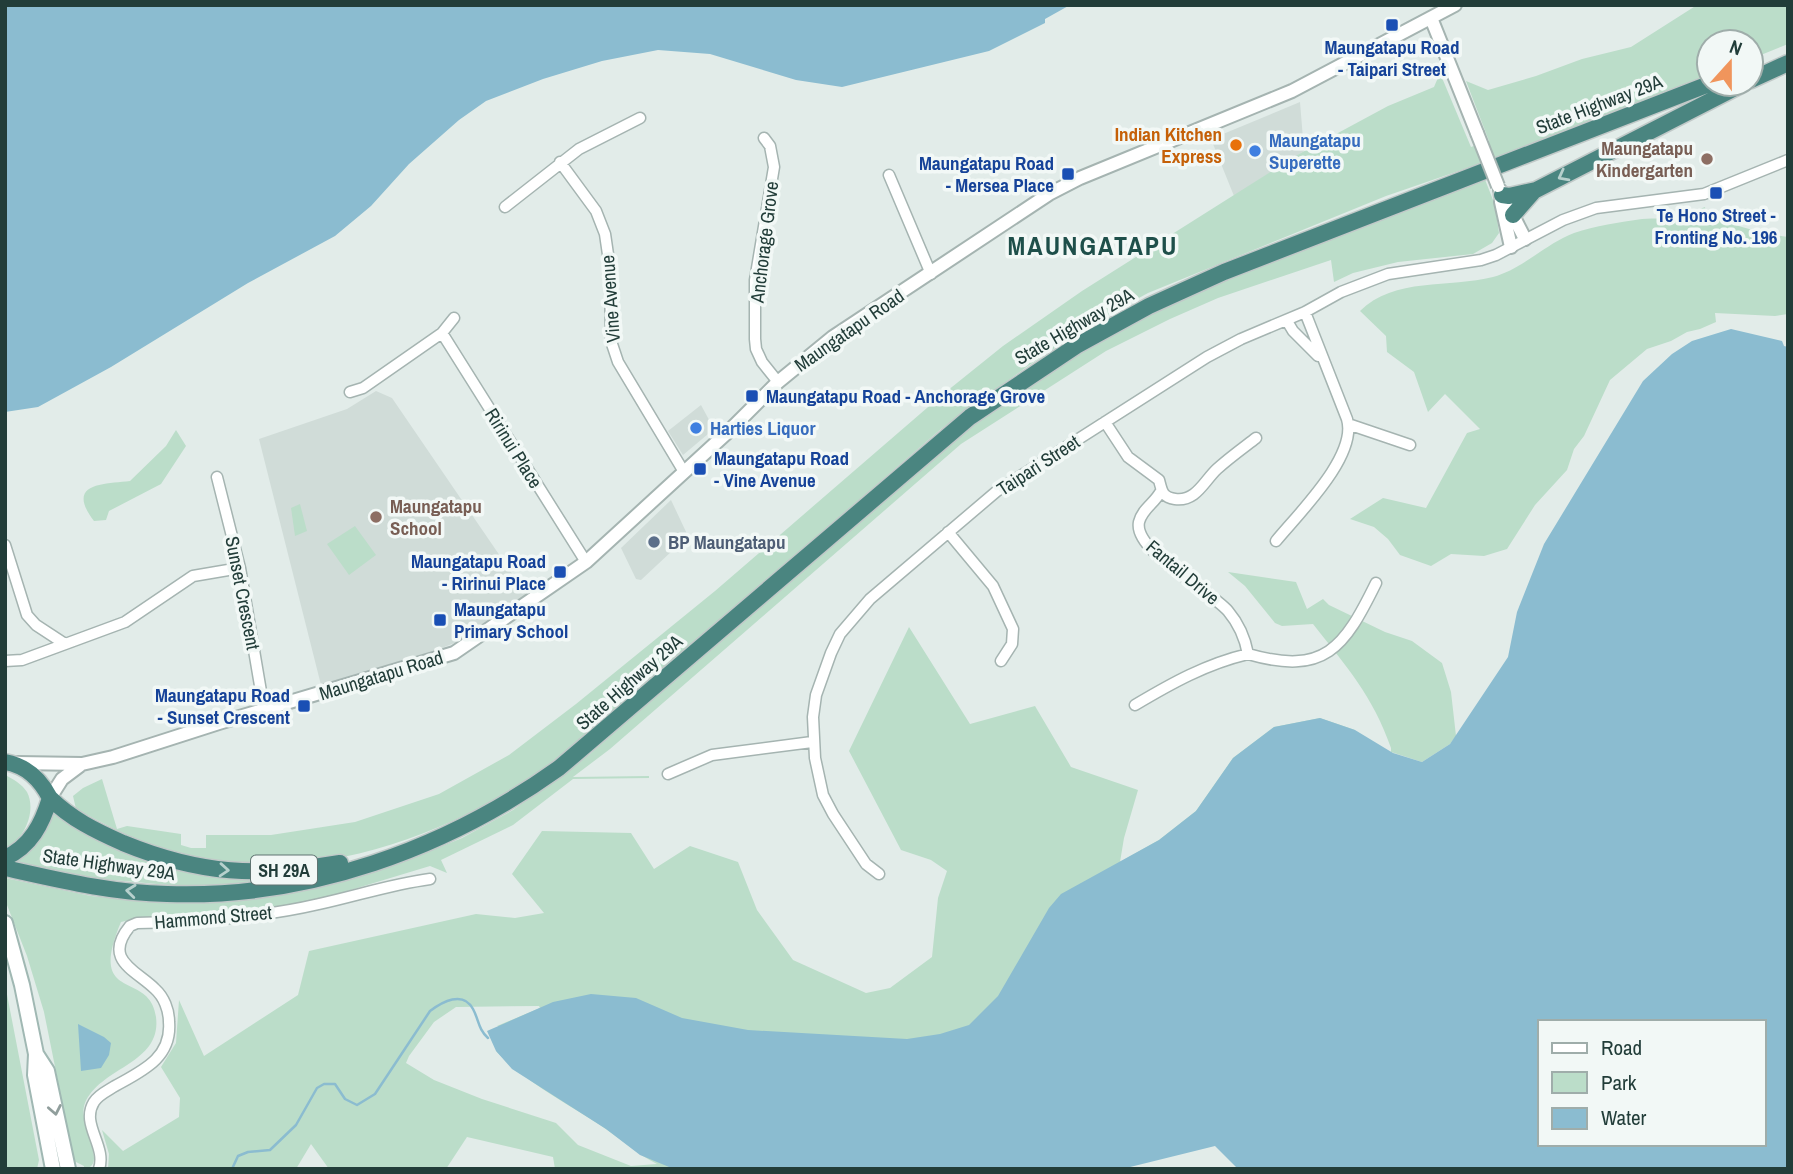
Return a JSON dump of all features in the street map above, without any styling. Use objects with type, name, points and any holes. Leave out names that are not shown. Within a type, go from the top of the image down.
[{"type":"highway","points":[[1765,63],[1788,54]]},
{"type":"highway","points":[[1765,74],[1788,63]]},
{"type":"highway","name":"State Highway 29A","points":[[5,868],[96,887],[165,894],[199,895],[258,890],[365,867],[478,819],[559,768],[970,416],[1076,346],[1149,306],[1224,272],[1695,89]]},
{"type":"highway","points":[[1500,190],[1517,195],[1536,190],[1717,98]]},
{"type":"highway","points":[[1513,215],[1536,190]]},
{"type":"highway","name":"SH 29A","points":[[7,762],[33,775],[50,798]]},
{"type":"highway","points":[[5,858],[35,834],[50,798]]},
{"type":"highway","name":"State Highway 29A","points":[[50,798],[74,819],[107,836],[157,857],[213,870],[266,871],[315,867],[411,849]]},
{"type":"main road","points":[[5,923],[22,985],[36,1054],[35,1075],[53,1169]]},
{"type":"main road","points":[[36,1054],[47,1072],[68,1169]]},
{"type":"street","name":"Maungatapu Road","points":[[7,762],[82,764],[131,752],[264,709],[454,653],[586,562],[778,382],[833,337],[1032,205],[1064,186],[1292,91],[1455,5]]},
{"type":"street","points":[[1431,18],[1500,190],[1525,239]]},
{"type":"street","points":[[505,207],[560,162],[596,139],[640,118]]},
{"type":"street","name":"Anchorage Grove","points":[[764,138],[769,146],[774,167],[755,280],[755,339],[762,362],[778,382]]},
{"type":"street","name":"Taipari Street","points":[[879,874],[866,864],[823,795],[812,742],[816,695],[840,634],[870,599],[997,491],[1208,357],[1241,339],[1287,321],[1340,292],[1388,274],[1467,263],[1496,255],[1563,220],[1596,208],[1704,194],[1788,160]]},
{"type":"street","name":"Vine Avenue","points":[[560,162],[596,211],[605,234],[610,268],[611,341],[618,362],[684,472]]},
{"type":"street","points":[[889,175],[931,274]]},
{"type":"street","points":[[1500,190],[1511,247]]},
{"type":"street","points":[[1276,541],[1312,499],[1337,462],[1348,439],[1348,424],[1305,312]]},
{"type":"street","points":[[350,392],[363,388],[442,333],[454,318]]},
{"type":"street","points":[[1287,321],[1323,362]]},
{"type":"street","name":"Ririnui Place","points":[[442,333],[586,562]]},
{"type":"street","points":[[1105,422],[1128,457],[1159,480],[1161,491],[1169,498],[1184,499],[1194,495],[1220,467],[1256,438]]},
{"type":"street","points":[[1348,424],[1410,445]]},
{"type":"street","name":"Sunset Crescent","points":[[217,477],[240,568],[264,709]]},
{"type":"street","name":"Fantail Drive","points":[[1161,491],[1157,499],[1142,513],[1140,534],[1157,554],[1214,597],[1229,612],[1245,639],[1248,654]]},
{"type":"street","points":[[948,532],[993,586],[1013,629],[1012,644],[1001,661]]},
{"type":"street","points":[[5,545],[27,615],[36,625],[65,644]]},
{"type":"street","points":[[5,661],[22,660],[137,617],[193,576],[240,568]]},
{"type":"street","points":[[1135,705],[1214,663],[1248,654],[1291,664],[1310,661],[1326,654],[1356,622],[1376,583]]},
{"type":"street","points":[[668,774],[712,755],[812,742]]},
{"type":"street","name":"Maungatapu Road","points":[[50,798],[62,779],[82,764]]},
{"type":"street","name":"Hammond Street","points":[[99,1169],[101,1155],[90,1123],[92,1106],[102,1094],[153,1063],[164,1050],[169,1032],[169,1017],[162,998],[149,984],[132,973],[123,961],[121,943],[130,926],[137,923],[200,922],[260,916],[401,883],[430,879]]},
{"type":"shaded area","points":[[1300,102],[1304,151],[1234,196],[1211,139]]},
{"type":"shaded area","name":"Maungatapu School","points":[[376,391],[392,398],[526,594],[457,642],[321,685],[259,439],[347,409]]},
{"type":"shaded area","points":[[701,405],[714,429],[683,455],[668,431]]},
{"type":"shaded area","name":"BP Maungatapu","points":[[671,500],[688,536],[641,580],[636,579],[621,548]]},
{"type":"green space","points":[[1697,5],[1788,5],[1788,44],[1765,53],[1765,28],[1695,28],[1695,81],[1479,164],[1386,196],[1148,293],[1091,324],[941,429],[561,755],[498,798],[457,819],[414,837],[369,851],[324,860],[278,865],[232,864],[188,857],[159,848],[131,837],[76,809],[73,796],[102,779],[117,829],[127,826],[181,834],[181,845],[206,848],[206,835],[271,835],[355,822],[439,794],[509,755],[576,704],[715,591],[942,395],[1003,346],[1082,291],[1299,154],[1388,106],[1434,87],[1440,73],[1471,147],[1489,141],[1466,81],[1488,90],[1582,59],[1631,47]]},
{"type":"green space","points":[[1484,177],[1495,205],[1499,233],[1492,243],[1473,254],[1398,262],[1353,273],[1334,282],[1331,260],[1218,298],[1106,351],[961,444],[610,749],[573,777],[649,778],[573,779],[513,825],[441,860],[447,873],[430,866],[301,905],[203,919],[134,919],[121,922],[112,948],[111,965],[115,976],[143,994],[151,1003],[156,1017],[155,1033],[150,1045],[140,1055],[103,1081],[85,1103],[83,1112],[94,1160],[91,1166],[84,1169],[84,1166],[74,1161],[44,1012],[27,956],[5,900],[5,878],[91,896],[165,903],[239,899],[308,887],[408,860],[462,838],[513,810],[590,754],[777,587],[980,415],[1058,363],[1152,310],[1204,286]]},
{"type":"green space","points":[[1705,207],[1706,215],[1788,237],[1788,314],[1775,316],[1715,313],[1716,322],[1647,349],[1610,380],[1584,436],[1574,449],[1567,470],[1535,505],[1507,549],[1484,556],[1451,554],[1431,566],[1400,555],[1374,527],[1350,519],[1383,498],[1426,508],[1467,433],[1480,429],[1445,394],[1428,412],[1414,372],[1387,352],[1386,336],[1360,311],[1374,300],[1406,288],[1476,280],[1504,273],[1574,233],[1608,224],[1675,217]]},
{"type":"green space","points":[[176,430],[186,446],[161,484],[109,511],[106,520],[94,521],[86,508],[86,492],[99,485],[130,481],[166,446]]},
{"type":"green space","points":[[300,504],[307,531],[295,536],[291,508]]},
{"type":"green space","points":[[355,526],[376,555],[349,575],[327,544]]},
{"type":"green space","points":[[1228,572],[1296,582],[1307,609],[1323,599],[1329,605],[1385,632],[1412,641],[1442,663],[1451,692],[1456,736],[1450,744],[1422,762],[1391,752],[1384,729],[1367,697],[1313,624],[1282,626],[1275,623],[1245,586]]},
{"type":"green space","points":[[909,627],[970,724],[1035,706],[1071,767],[1138,790],[1120,862],[1159,840],[1196,811],[1233,758],[1274,727],[1320,718],[1355,730],[1068,1071],[497,1026],[540,1008],[539,1006],[456,1007],[434,1022],[406,1063],[434,1080],[556,1123],[578,1145],[631,1166],[657,1164],[534,1083],[496,1051],[843,1169],[555,1169],[553,1157],[467,1137],[446,1169],[329,1169],[311,1144],[296,1169],[108,1169],[109,1154],[102,1130],[123,1151],[179,1117],[180,1098],[161,1067],[176,1043],[179,1000],[204,1056],[298,995],[309,951],[476,914],[515,918],[544,913],[512,874],[542,831],[631,833],[654,869],[690,846],[738,862],[757,910],[793,960],[866,993],[890,988],[932,957],[938,898],[947,871],[931,860],[901,850],[849,751]]},
{"type":"green space","points":[[5,775],[25,789],[30,808],[23,832],[5,849]]},
{"type":"green space","points":[[55,813],[155,861],[319,870],[259,887],[190,887],[91,878],[16,862],[43,835]]},
{"type":"green space","points":[[5,984],[39,1160],[37,1169],[5,1169]]},
{"type":"water","points":[[5,5],[1070,5],[1045,19],[1045,23],[989,51],[842,87],[796,80],[710,54],[658,50],[602,61],[543,79],[486,101],[459,120],[409,164],[371,206],[335,236],[248,283],[111,367],[38,407],[5,412]]},
{"type":"water","points":[[1731,329],[1782,341],[1784,346],[1788,347],[1788,1169],[1238,1169],[1215,1146],[1122,1169],[674,1169],[640,1155],[606,1129],[512,1069],[496,1051],[487,1031],[553,1002],[591,994],[636,998],[682,1018],[748,1030],[907,1039],[940,1034],[969,1025],[998,996],[1049,908],[1061,894],[1159,840],[1196,811],[1233,758],[1274,727],[1320,718],[1355,730],[1393,753],[1422,762],[1450,744],[1508,657],[1517,612],[1544,544],[1643,381],[1672,354],[1692,341]]},
{"type":"water","points":[[78,1024],[111,1043],[109,1055],[101,1068],[81,1071]]},
{"type":"waterway","points":[[232,1169],[238,1156],[270,1150],[296,1125],[317,1088],[324,1084],[335,1084],[345,1099],[357,1105],[375,1094],[430,1011],[440,1004],[458,999],[469,1003],[488,1038]]},
{"type":"place","name":"Maungatapu Road - Taipari Street","points":[[1392,25]]},
{"type":"place","name":"Indian Kitchen Express","points":[[1236,145]]},
{"type":"place","name":"Maungatapu Superette","points":[[1255,151]]},
{"type":"place","name":"Maungatapu Kindergarten","points":[[1707,159]]},
{"type":"place","name":"Maungatapu Road - Mersea Place","points":[[1068,174]]},
{"type":"place","name":"Te Hono Street - Fronting No. 196","points":[[1716,193]]},
{"type":"place","name":"Maungatapu Road - Anchorage Grove","points":[[752,396]]},
{"type":"place","name":"Harties Liquor","points":[[696,428]]},
{"type":"place","name":"Maungatapu Road - Vine Avenue","points":[[700,469]]},
{"type":"place","name":"Maungatapu School","points":[[376,517]]},
{"type":"place","name":"BP Maungatapu","points":[[654,542]]},
{"type":"place","name":"Maungatapu Road - Ririnui Place","points":[[560,572]]},
{"type":"place","name":"Maungatapu Primary School","points":[[440,620]]},
{"type":"place","name":"Maungatapu Road - Sunset Crescent","points":[[304,706]]},
{"type":"district","name":"MAUNGATAPU","points":[[1093,245]]}]
